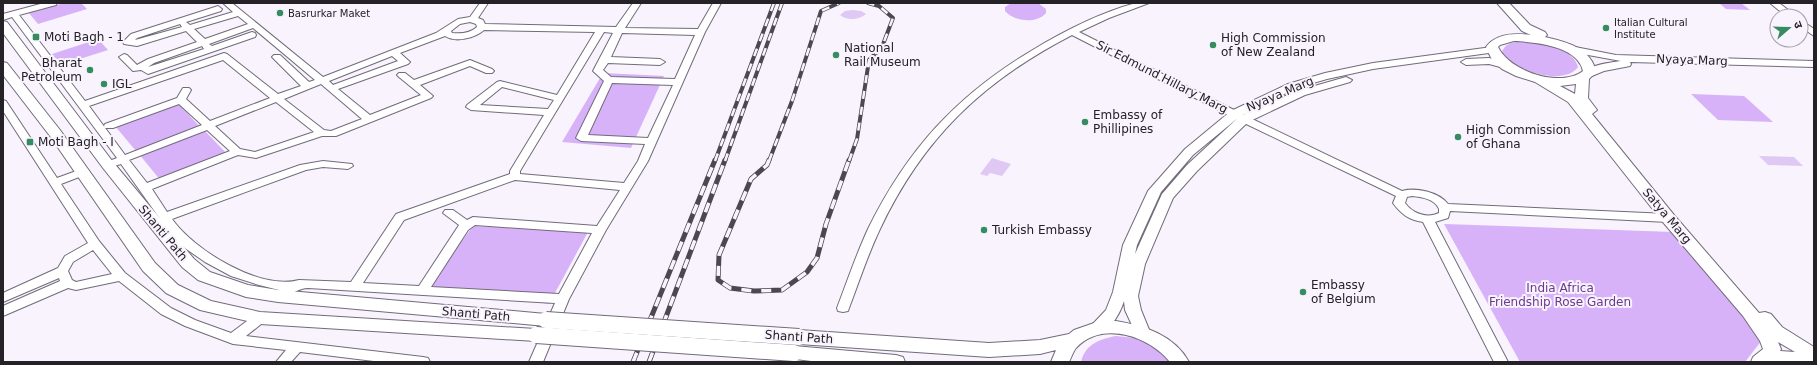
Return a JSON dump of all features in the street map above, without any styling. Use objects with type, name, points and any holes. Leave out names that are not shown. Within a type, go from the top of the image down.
[{"type":"main road","points":[[1494,3],[1513,26],[1512,33],[1504,39]]},
{"type":"main road","points":[[1503,3],[1526,28],[1570,49]]},
{"type":"main road","name":"Shanti Path","points":[[8,20],[108,165],[188,263],[204,276],[246,291],[278,296],[541,328]]},
{"type":"main road","points":[[1558,44],[1524,37],[1504,39],[1496,42],[1492,47],[1492,50],[1497,59],[1504,65],[1515,71],[1539,79],[1571,81],[1585,77]]},
{"type":"main road","name":"Satya Marg","points":[[1570,49],[1588,62],[1590,67],[1580,92],[1582,100],[1776,332],[1814,356]]},
{"type":"main road","name":"Shanti Path","points":[[3,66],[83,172],[149,267],[172,289],[206,306],[260,318],[541,328],[796,345],[989,350],[1040,347],[1072,340],[1083,333],[1096,329],[1118,327],[1142,332],[1162,342],[1183,360]]},
{"type":"main road","name":"Satya Marg","points":[[1539,79],[1573,99],[1668,218],[1749,312],[1768,339],[1772,349],[1768,356],[1760,362]]},
{"type":"main road","points":[[1060,362],[1062,354],[1072,340]]},
{"type":"main road","name":"Shanti Path","points":[[796,345],[896,362]]},
{"type":"main road","points":[[1760,362],[1779,358],[1814,361]]},
{"type":"street","points":[[8,20],[53,3]]},
{"type":"street","points":[[227,3],[333,88],[370,120]]},
{"type":"street","points":[[472,20],[484,3]]},
{"type":"street","points":[[637,3],[619,30],[605,60],[598,71],[609,80],[679,82]]},
{"type":"street","points":[[536,362],[563,299],[600,230],[643,161],[701,32],[716,3]]},
{"type":"street","points":[[842,308],[873,231],[889,200],[913,161],[930,138],[953,113],[997,76],[1027,57],[1072,32],[1120,11],[1145,3]]},
{"type":"street","points":[[218,9],[134,36],[127,42],[137,43],[239,13]]},
{"type":"street","points":[[3,17],[8,20],[83,105],[185,242],[225,267],[262,283],[292,287]]},
{"type":"street","points":[[108,165],[276,98],[304,84],[394,53],[446,30],[452,24],[472,20],[480,22],[482,27]]},
{"type":"street","points":[[181,21],[211,50]]},
{"type":"street","points":[[124,57],[136,68],[254,25]]},
{"type":"street","points":[[446,30],[449,35],[465,36],[476,32],[482,27],[701,32]]},
{"type":"street","points":[[516,176],[515,171],[601,30]]},
{"type":"street","name":"Sir Edmund Hillary Marg","points":[[1072,32],[1240,117],[1402,195]]},
{"type":"street","points":[[143,66],[148,71],[154,70],[252,35]]},
{"type":"street","name":"Nyaya Marg","points":[[1570,49],[1616,58],[1814,64]]},
{"type":"street","name":"Nyaya Marg","points":[[1096,329],[1113,312],[1120,292],[1130,245],[1155,191],[1189,152],[1240,117],[1286,89],[1325,76],[1373,66],[1492,50]]},
{"type":"street","points":[[333,88],[405,62],[394,53]]},
{"type":"street","points":[[83,105],[224,56],[321,133]]},
{"type":"street","points":[[277,57],[304,84]]},
{"type":"street","points":[[605,60],[660,62]]},
{"type":"street","name":"Nyaya Marg","points":[[1142,332],[1133,310],[1131,296],[1138,264],[1167,197],[1240,117],[1301,93],[1352,78],[1429,65],[1480,61],[1504,65]]},
{"type":"street","points":[[413,84],[470,62],[489,71]]},
{"type":"street","name":"Nyaya Marg","points":[[1585,77],[1601,68],[1620,64],[1814,72]]},
{"type":"street","points":[[145,188],[237,152],[256,155],[321,133],[332,134],[341,132],[428,96],[402,75]]},
{"type":"street","points":[[609,80],[581,138],[652,141]]},
{"type":"street","points":[[551,112],[471,107],[500,84],[559,98]]},
{"type":"street","points":[[108,126],[181,100],[186,90]]},
{"type":"street","points":[[181,100],[237,152]]},
{"type":"street","points":[[3,103],[95,244],[121,276],[166,312],[190,323],[233,339],[423,362]]},
{"type":"street","points":[[165,217],[304,167],[323,164],[348,166]]},
{"type":"street","points":[[55,182],[83,172]]},
{"type":"street","points":[[354,288],[400,217],[516,176],[521,178],[627,187]]},
{"type":"street","points":[[1414,193],[1428,196],[1441,203],[1445,211],[1440,218],[1427,219],[1412,215],[1401,207],[1399,202],[1402,195],[1414,193]]},
{"type":"street","points":[[1444,207],[1668,218]]},
{"type":"street","points":[[449,213],[467,224]]},
{"type":"street","points":[[1427,219],[1501,362]]},
{"type":"street","points":[[422,291],[467,224],[473,221],[600,230]]},
{"type":"street","points":[[3,311],[65,277],[69,259],[95,244]]},
{"type":"street","points":[[65,277],[76,286],[121,276]]},
{"type":"street","points":[[3,298],[65,277]]},
{"type":"street","points":[[278,296],[299,284],[308,284],[354,288],[563,299]]},
{"type":"street","points":[[233,339],[260,318]]},
{"type":"street","points":[[283,362],[298,346]]},
{"type":"green space","points":[[64,3],[81,3],[87,9],[38,24],[29,13]]},
{"type":"green space","points":[[1011,3],[1038,3],[1046,9],[1046,13],[1042,17],[1031,20],[1014,18],[1005,11],[1005,7]]},
{"type":"green space","points":[[1719,3],[1741,3],[1750,10],[1726,9]]},
{"type":"green space","points":[[98,39],[108,50],[61,65],[52,54]]},
{"type":"green space","points":[[1518,42],[1543,44],[1561,50],[1569,54],[1575,60],[1578,67],[1571,73],[1561,76],[1538,74],[1526,70],[1507,59],[1502,52],[1508,44]]},
{"type":"green space","points":[[603,73],[664,76],[631,148],[562,142]]},
{"type":"green space","points":[[1691,94],[1744,96],[1773,122],[1718,120]]},
{"type":"green space","points":[[178,103],[200,127],[136,151],[115,126]]},
{"type":"green space","points":[[203,129],[227,154],[161,181],[139,154]]},
{"type":"green space","name":"India Africa Friendship Rose Garden","points":[[1444,224],[1673,232],[1762,340],[1745,362],[1520,362]]},
{"type":"green space","points":[[473,226],[588,232],[549,304],[427,287]]},
{"type":"green space","points":[[1116,336],[1141,340],[1159,350],[1171,362],[1081,362],[1086,351],[1094,343]]},
{"type":"shaded area","points":[[845,11],[861,11],[866,14],[860,18],[853,19],[840,15]]},
{"type":"shaded area","points":[[1759,156],[1794,157],[1803,166],[1768,165]]},
{"type":"shaded area","points":[[992,158],[1011,164],[1002,176],[990,173],[987,176],[980,174]]},
{"type":"railway","points":[[715,161],[774,3]]},
{"type":"railway","points":[[725,161],[782,3]]},
{"type":"railway","points":[[769,161],[792,101],[821,11],[839,3]]},
{"type":"railway","points":[[849,161],[857,139],[869,60],[882,47],[893,18],[879,6],[868,3]]},
{"type":"railway","points":[[633,362],[715,160]]},
{"type":"railway","points":[[649,362],[725,160]]},
{"type":"railway","points":[[769,160],[767,165],[751,179],[719,255],[718,280],[730,288],[754,291],[782,290],[807,272],[817,258],[826,224],[849,160]]},
{"type":"place","name":"Basrurkar Maket","points":[[280,13]]},
{"type":"place","name":"Italian Cultural Institute","points":[[1606,28]]},
{"type":"place","name":"Moti Bagh - 1","points":[[36,37]]},
{"type":"place","name":"High Commission of New Zealand","points":[[1213,45]]},
{"type":"place","name":"National Rail Museum","points":[[836,55]]},
{"type":"place","name":"Bharat Petroleum","points":[[90,70]]},
{"type":"place","name":"IGL","points":[[104,84]]},
{"type":"place","name":"Embassy of Phillipines","points":[[1085,122]]},
{"type":"place","name":"High Commission of Ghana","points":[[1458,137]]},
{"type":"place","name":"Moti Bagh - I","points":[[30,142]]},
{"type":"place","name":"Turkish Embassy","points":[[984,230]]},
{"type":"place","name":"Embassy of Belgium","points":[[1303,292]]}]
